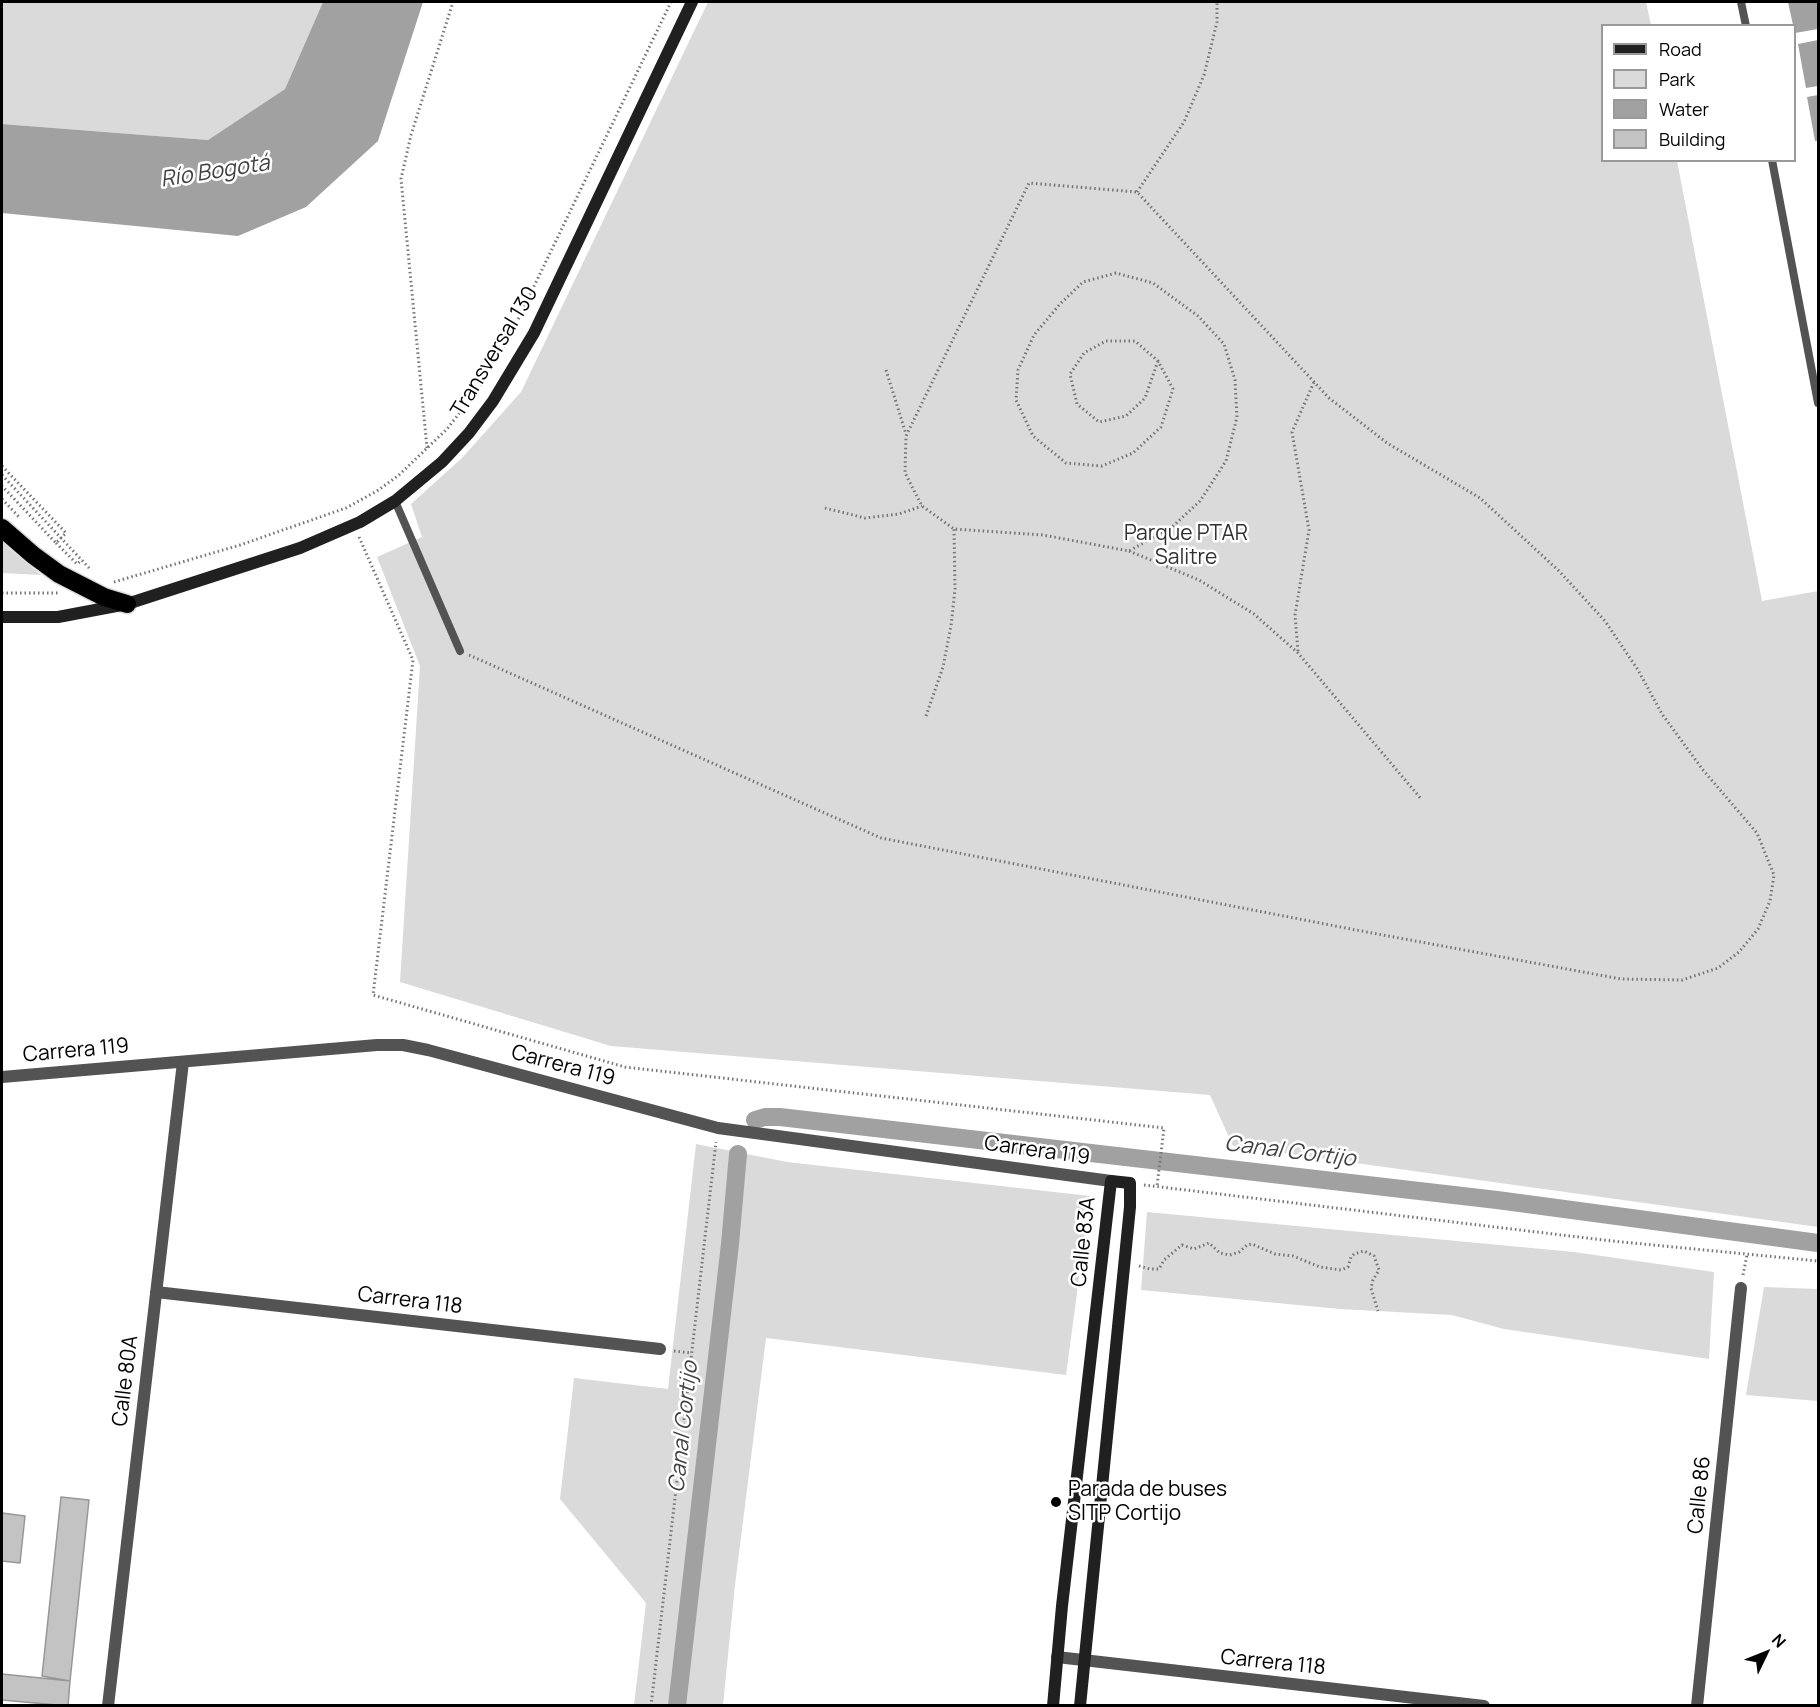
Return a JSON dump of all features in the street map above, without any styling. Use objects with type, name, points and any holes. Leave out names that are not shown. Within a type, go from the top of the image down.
[{"type":"highway","points":[[2,528],[58,574],[86,589],[127,604]]},
{"type":"street","name":"Transversal 130","points":[[2,617],[58,617],[127,604],[300,548],[354,526],[395,501],[442,462],[469,433],[493,401],[534,333],[692,2]]},
{"type":"street","name":"Transversal 130","points":[[2,622],[17,618]]},
{"type":"street","name":"Carrera 119","points":[[2,1077],[377,1045],[403,1045],[718,1128],[1111,1181]]},
{"type":"street","name":"Calle 80A","points":[[108,1706],[183,1062]]},
{"type":"street","name":"Calle 83A","points":[[1053,1706],[1111,1181],[1130,1183],[1130,1207],[1080,1706]]},
{"type":"street","name":"Calle 86","points":[[1697,1706],[1741,1288]]},
{"type":"street","name":"Carrera 118","points":[[156,1292],[660,1349]]},
{"type":"street","name":"Carrera 118","points":[[1057,1658],[1484,1706]]},
{"type":"lane","points":[[1742,2],[1746,24]]},
{"type":"lane","points":[[1772,162],[1818,403]]},
{"type":"lane","points":[[395,501],[460,651]]},
{"type":"path","points":[[427,448],[401,179],[411,135],[453,2]]},
{"type":"path","points":[[2,593],[47,595],[86,589],[240,545],[346,508],[377,491],[399,475],[447,429],[482,384],[512,332],[671,2]]},
{"type":"path","points":[[1137,192],[1184,122],[1204,75],[1217,21],[1217,2]]},
{"type":"path","points":[[460,651],[881,838],[1621,979],[1682,980],[1718,968],[1739,952],[1758,928],[1770,901],[1774,875],[1757,833],[1703,770],[1662,714],[1638,670],[1605,621],[1558,571],[1480,498],[1387,443],[1329,398],[1137,192],[1029,183],[906,436]]},
{"type":"path","points":[[1129,551],[1179,521],[1200,501],[1226,461],[1237,417],[1235,380],[1224,344],[1198,316],[1153,283],[1116,273],[1083,282],[1060,303],[1034,335],[1018,370],[1016,400],[1033,436],[1066,464],[1102,466],[1133,453],[1161,427],[1173,389],[1158,361],[1136,340],[1106,341],[1084,353],[1070,374],[1077,404],[1099,422],[1126,416],[1145,398],[1158,361]]},
{"type":"path","points":[[885,370],[906,436],[905,473],[922,506],[954,529],[1042,535],[1129,551],[1199,580],[1254,615],[1298,653],[1422,801]]},
{"type":"path","points":[[1298,653],[1295,615],[1309,530],[1292,432],[1314,382]]},
{"type":"path","points":[[2,466],[66,533],[56,543]]},
{"type":"path","points":[[2,475],[82,560],[77,564],[2,486]]},
{"type":"path","points":[[825,508],[865,518],[899,514],[922,506]]},
{"type":"path","points":[[346,508],[413,660],[373,995],[625,1067],[1164,1128],[1156,1186],[1600,1240],[1818,1261]]},
{"type":"path","points":[[926,716],[943,667],[951,626],[955,589],[954,529]]},
{"type":"path","points":[[651,1706],[718,1128]]},
{"type":"path","points":[[1125,1263],[1159,1269],[1174,1250],[1182,1245],[1194,1249],[1209,1243],[1220,1253],[1230,1255],[1252,1244],[1275,1254],[1293,1256],[1320,1267],[1341,1270],[1348,1267],[1354,1254],[1364,1251],[1374,1257],[1379,1270],[1371,1288],[1378,1311]]},
{"type":"path","points":[[1741,1288],[1747,1254]]},
{"type":"path","points":[[660,1349],[692,1354]]},
{"type":"green space","points":[[2,2],[323,2],[285,89],[208,140],[2,124]]},
{"type":"green space","name":"Parque PTAR Salitre","points":[[708,2],[1646,2],[1651,24],[1601,24],[1601,162],[1677,162],[1762,601],[1818,591],[1818,1227],[1233,1146],[1210,1095],[611,1046],[400,982],[420,666],[377,557],[422,537],[411,504],[462,458],[521,392]]},
{"type":"green space","points":[[2,541],[11,550],[41,575],[2,573]]},
{"type":"green space","points":[[696,1144],[787,1162],[1090,1196],[1066,1375],[766,1338],[735,1585],[723,1705],[634,1705],[646,1603],[560,1499],[574,1378],[668,1389]]},
{"type":"green space","points":[[1147,1212],[1574,1252],[1714,1272],[1709,1359],[1504,1329],[1452,1315],[1340,1309],[1141,1290]]},
{"type":"green space","points":[[1764,1287],[1818,1289],[1818,1401],[1746,1395]]},
{"type":"water","name":"Río Bogotá","points":[[323,2],[423,2],[378,141],[306,207],[238,236],[2,213],[2,124],[208,140],[285,89]]},
{"type":"water","points":[[1788,2],[1818,2],[1818,29],[1796,33],[1796,24],[1793,24]]},
{"type":"water","points":[[1818,40],[1818,86],[1806,88],[1798,44]]},
{"type":"water","points":[[1818,95],[1818,141],[1815,141],[1807,97]]},
{"type":"building","points":[[61,1497],[89,1500],[70,1681],[42,1676]]},
{"type":"building","points":[[2,1513],[25,1516],[20,1563],[2,1561]]},
{"type":"building","points":[[2,1674],[70,1681],[68,1706],[2,1700]]},
{"type":"waterway","name":"Canal Cortijo","points":[[755,1120],[780,1117],[1497,1200],[1818,1243]]},
{"type":"waterway","name":"Canal Cortijo","points":[[677,1706],[730,1244],[738,1154]]},
{"type":"place","name":"Parada de buses SITP Cortijo","points":[[1056,1502]]}]
